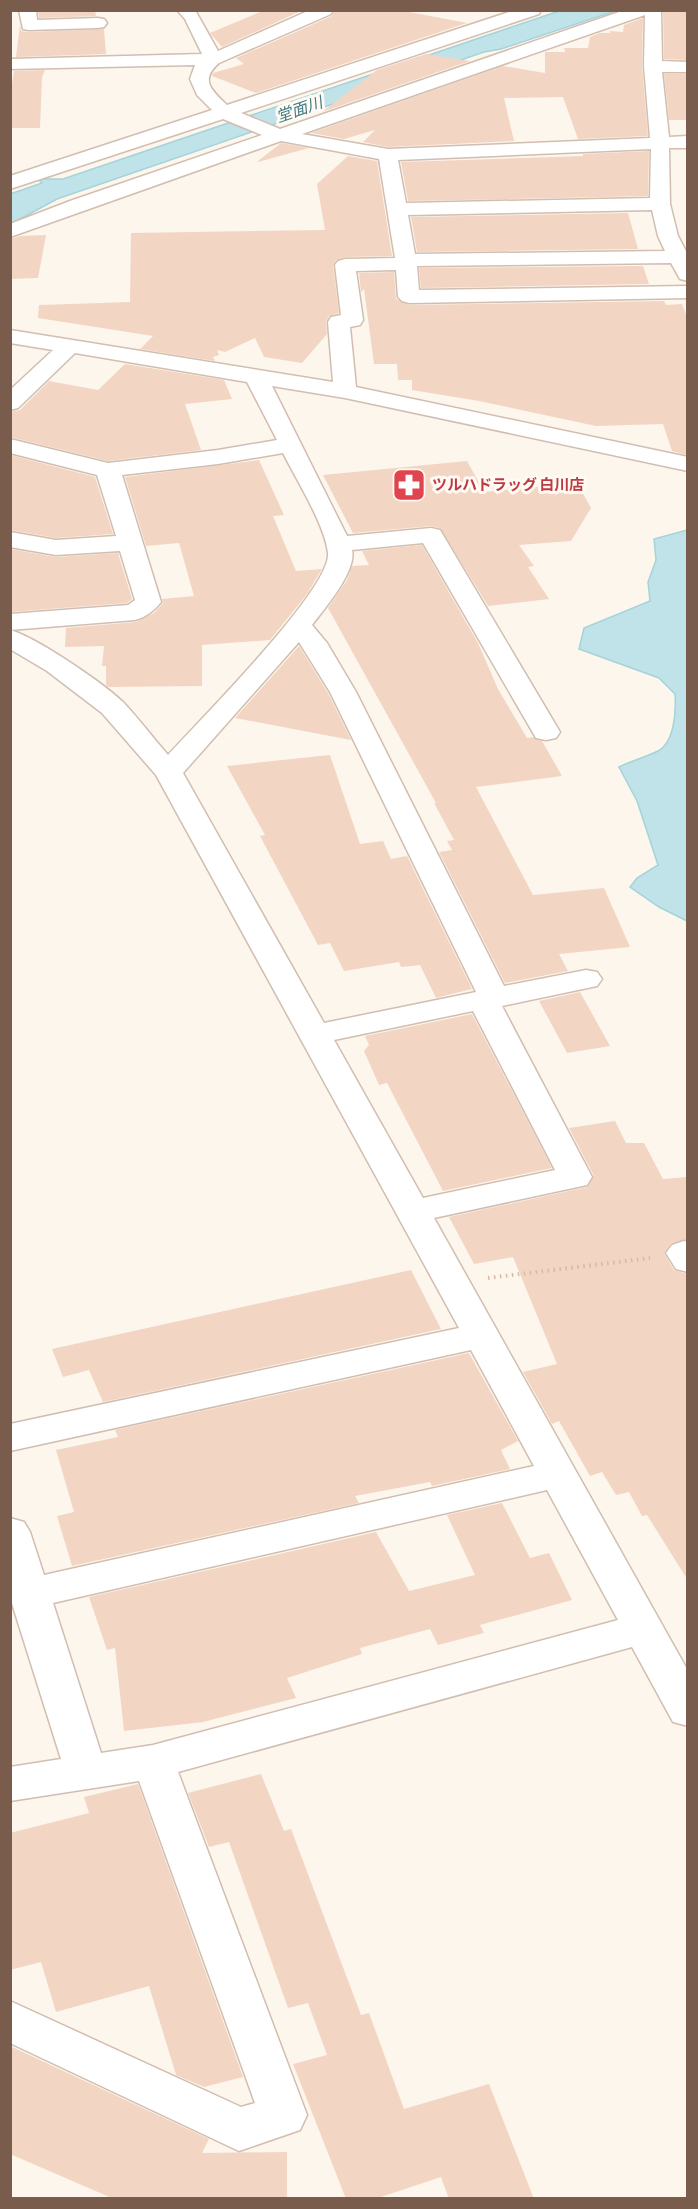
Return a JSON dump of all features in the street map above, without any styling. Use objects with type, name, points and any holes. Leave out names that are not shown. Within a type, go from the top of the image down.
[{"type":"street","points":[[27,10],[29,25],[98,23]]},
{"type":"street","points":[[185,10],[192,17],[213,59]]},
{"type":"street","points":[[325,10],[213,59],[201,69],[199,79],[207,95],[225,112],[275,134],[388,155],[658,133],[687,142]]},
{"type":"street","points":[[10,183],[533,10]]},
{"type":"street","points":[[10,231],[275,134],[643,10]]},
{"type":"street","points":[[653,10],[653,66],[660,204],[668,236],[687,277]]},
{"type":"street","points":[[10,64],[213,59]]},
{"type":"street","points":[[653,66],[687,67]]},
{"type":"street","points":[[658,133],[677,123]]},
{"type":"street","points":[[388,155],[406,262],[409,297],[687,292]]},
{"type":"street","points":[[10,167],[65,164]]},
{"type":"street","points":[[398,209],[660,204]]},
{"type":"street","points":[[345,391],[339,322],[352,320],[345,265],[678,257]]},
{"type":"street","points":[[10,336],[345,391],[687,464]]},
{"type":"street","points":[[10,403],[69,346]]},
{"type":"street","points":[[168,772],[299,626],[334,575],[341,554],[331,524],[255,375]]},
{"type":"street","points":[[10,446],[108,470],[290,445]]},
{"type":"street","points":[[10,622],[135,612],[148,602],[108,470]]},
{"type":"street","points":[[339,544],[431,535],[546,732]]},
{"type":"street","points":[[10,539],[33,547],[54,550],[130,542]]},
{"type":"street","points":[[299,626],[314,643],[343,692],[575,1177],[413,1211]]},
{"type":"street","points":[[10,638],[56,665],[112,707],[168,772],[687,1707]]},
{"type":"street","points":[[315,1034],[586,980]]},
{"type":"street","points":[[10,1438],[481,1336]]},
{"type":"street","points":[[30,1593],[558,1474]]},
{"type":"street","points":[[10,1532],[86,1772]]},
{"type":"street","points":[[10,1784],[153,1762],[644,1628]]},
{"type":"street","points":[[10,2021],[239,2129],[283,2115],[153,1762]]},
{"type":"path","points":[[452,1283],[686,1257]]},
{"type":"water","name":"堂面川","points":[[559,11],[615,11],[501,49],[484,52],[57,199],[11,224],[10,194],[42,183],[38,179],[63,179]]},
{"type":"water","points":[[688,530],[687,921],[659,907],[630,887],[637,878],[658,865],[637,801],[619,767],[664,747],[673,725],[675,694],[659,678],[579,649],[584,628],[650,601],[648,582],[656,560],[654,539]]},
{"type":"building","points":[[38,10],[95,10],[96,16],[39,18]]},
{"type":"building","points":[[265,10],[303,10],[222,47],[210,33]]},
{"type":"building","points":[[335,10],[399,10],[467,23],[256,93],[212,76],[213,73],[244,64],[236,58],[332,16]]},
{"type":"building","points":[[663,10],[687,10],[687,60],[664,59]]},
{"type":"building","points":[[643,18],[642,66],[648,136],[578,139],[563,97],[504,98],[514,141],[388,147],[363,142],[375,130],[344,139],[311,133],[503,66],[545,73],[545,52],[565,52],[564,48],[588,48],[590,37],[600,33],[610,33],[610,31],[623,32],[624,25]]},
{"type":"building","points":[[20,25],[21,31],[29,32],[104,29],[106,54],[16,57]]},
{"type":"building","points":[[426,54],[470,61],[322,112],[377,70]]},
{"type":"building","points":[[45,70],[42,77],[40,128],[10,128],[10,98],[14,71]]},
{"type":"building","points":[[664,74],[687,74],[687,120],[669,120]]},
{"type":"building","points":[[281,143],[309,148],[258,162],[258,161]]},
{"type":"building","points":[[649,151],[648,196],[408,201],[401,162],[583,156],[583,154]]},
{"type":"building","points":[[348,156],[377,161],[392,256],[345,257],[336,260],[333,265],[339,313],[329,316],[326,322],[327,334],[302,363],[264,357],[255,338],[225,352],[217,350],[219,355],[213,357],[215,361],[140,349],[153,336],[38,318],[39,305],[130,302],[131,233],[325,230],[317,184]]},
{"type":"building","points":[[628,213],[638,249],[417,252],[411,217]]},
{"type":"building","points":[[46,235],[38,278],[10,279],[10,239],[20,236]]},
{"type":"building","points":[[643,266],[649,284],[421,288],[419,268]]},
{"type":"building","points":[[394,272],[396,299],[409,305],[664,301],[666,305],[682,304],[687,317],[687,455],[672,451],[663,424],[596,426],[479,401],[412,390],[412,380],[398,380],[397,364],[374,364],[364,289],[361,292],[359,273]]},
{"type":"building","points":[[125,364],[224,380],[232,399],[185,404],[201,450],[108,461],[10,437],[10,412],[20,410],[49,381],[98,390]]},
{"type":"building","points":[[10,455],[95,477],[113,534],[56,538],[10,530]]},
{"type":"building","points":[[259,460],[284,515],[273,516],[296,571],[322,569],[307,594],[270,640],[202,645],[202,686],[108,687],[106,685],[106,666],[102,666],[104,646],[65,647],[66,628],[136,622],[154,613],[163,603],[162,599],[194,596],[179,543],[146,546],[125,477]]},
{"type":"building","points":[[467,461],[484,492],[577,483],[591,508],[571,541],[519,545],[534,566],[528,567],[549,599],[488,606],[440,528],[431,526],[353,533],[323,475]]},
{"type":"building","points":[[422,545],[478,643],[498,689],[527,738],[533,737],[542,741],[562,776],[476,787],[533,895],[604,888],[630,947],[559,954],[568,971],[505,983],[439,852],[452,850],[447,841],[454,840],[434,803],[436,803],[328,608],[347,580],[352,566],[369,565],[362,551]]},
{"type":"building","points":[[10,549],[56,557],[118,553],[132,599],[127,603],[10,612]]},
{"type":"building","points":[[299,646],[328,693],[351,740],[235,718]]},
{"type":"building","points":[[330,755],[360,844],[383,841],[391,859],[407,856],[472,989],[436,998],[420,965],[401,967],[399,962],[344,971],[330,943],[318,945],[260,836],[265,835],[227,766]]},
{"type":"building","points":[[580,992],[610,1046],[567,1053],[539,1001]]},
{"type":"building","points":[[472,1014],[552,1168],[443,1191],[387,1083],[379,1085],[364,1051],[369,1045],[365,1036]]},
{"type":"building","points":[[615,1121],[626,1143],[644,1143],[663,1179],[687,1177],[687,1240],[671,1243],[664,1253],[674,1270],[687,1274],[687,1579],[647,1515],[642,1516],[629,1492],[616,1495],[602,1472],[590,1476],[559,1421],[552,1424],[523,1372],[557,1364],[513,1257],[474,1264],[449,1217],[587,1187],[594,1176],[569,1128]]},
{"type":"building","points":[[411,1270],[441,1329],[103,1402],[89,1370],[63,1377],[52,1349]]},
{"type":"building","points":[[469,1353],[518,1441],[501,1450],[510,1469],[432,1486],[430,1482],[355,1496],[359,1503],[72,1566],[57,1516],[74,1512],[56,1450],[118,1437],[115,1430]]},
{"type":"building","points":[[502,1503],[530,1558],[549,1553],[572,1600],[480,1625],[484,1633],[438,1645],[430,1629],[360,1648],[362,1654],[287,1678],[296,1698],[203,1722],[124,1731],[115,1648],[107,1650],[89,1597],[376,1532],[409,1591],[475,1575],[447,1515]]},
{"type":"building","points":[[261,1774],[284,1831],[291,1829],[361,2015],[369,2013],[404,2109],[489,2084],[534,2199],[449,2199],[441,2177],[375,2199],[346,2199],[293,2064],[327,2055],[308,2003],[288,2008],[229,1842],[209,1847],[188,1793]]},
{"type":"building","points":[[138,1784],[243,2077],[204,2087],[176,2075],[149,1986],[56,2012],[41,1962],[10,1970],[10,1833],[89,1813],[84,1797]]},
{"type":"building","points":[[10,2046],[209,2139],[202,2153],[287,2152],[287,2199],[114,2199],[10,2154]]},
{"type":"place","name":"ツルハドラッグ 白川店","points":[[409,485]]}]
